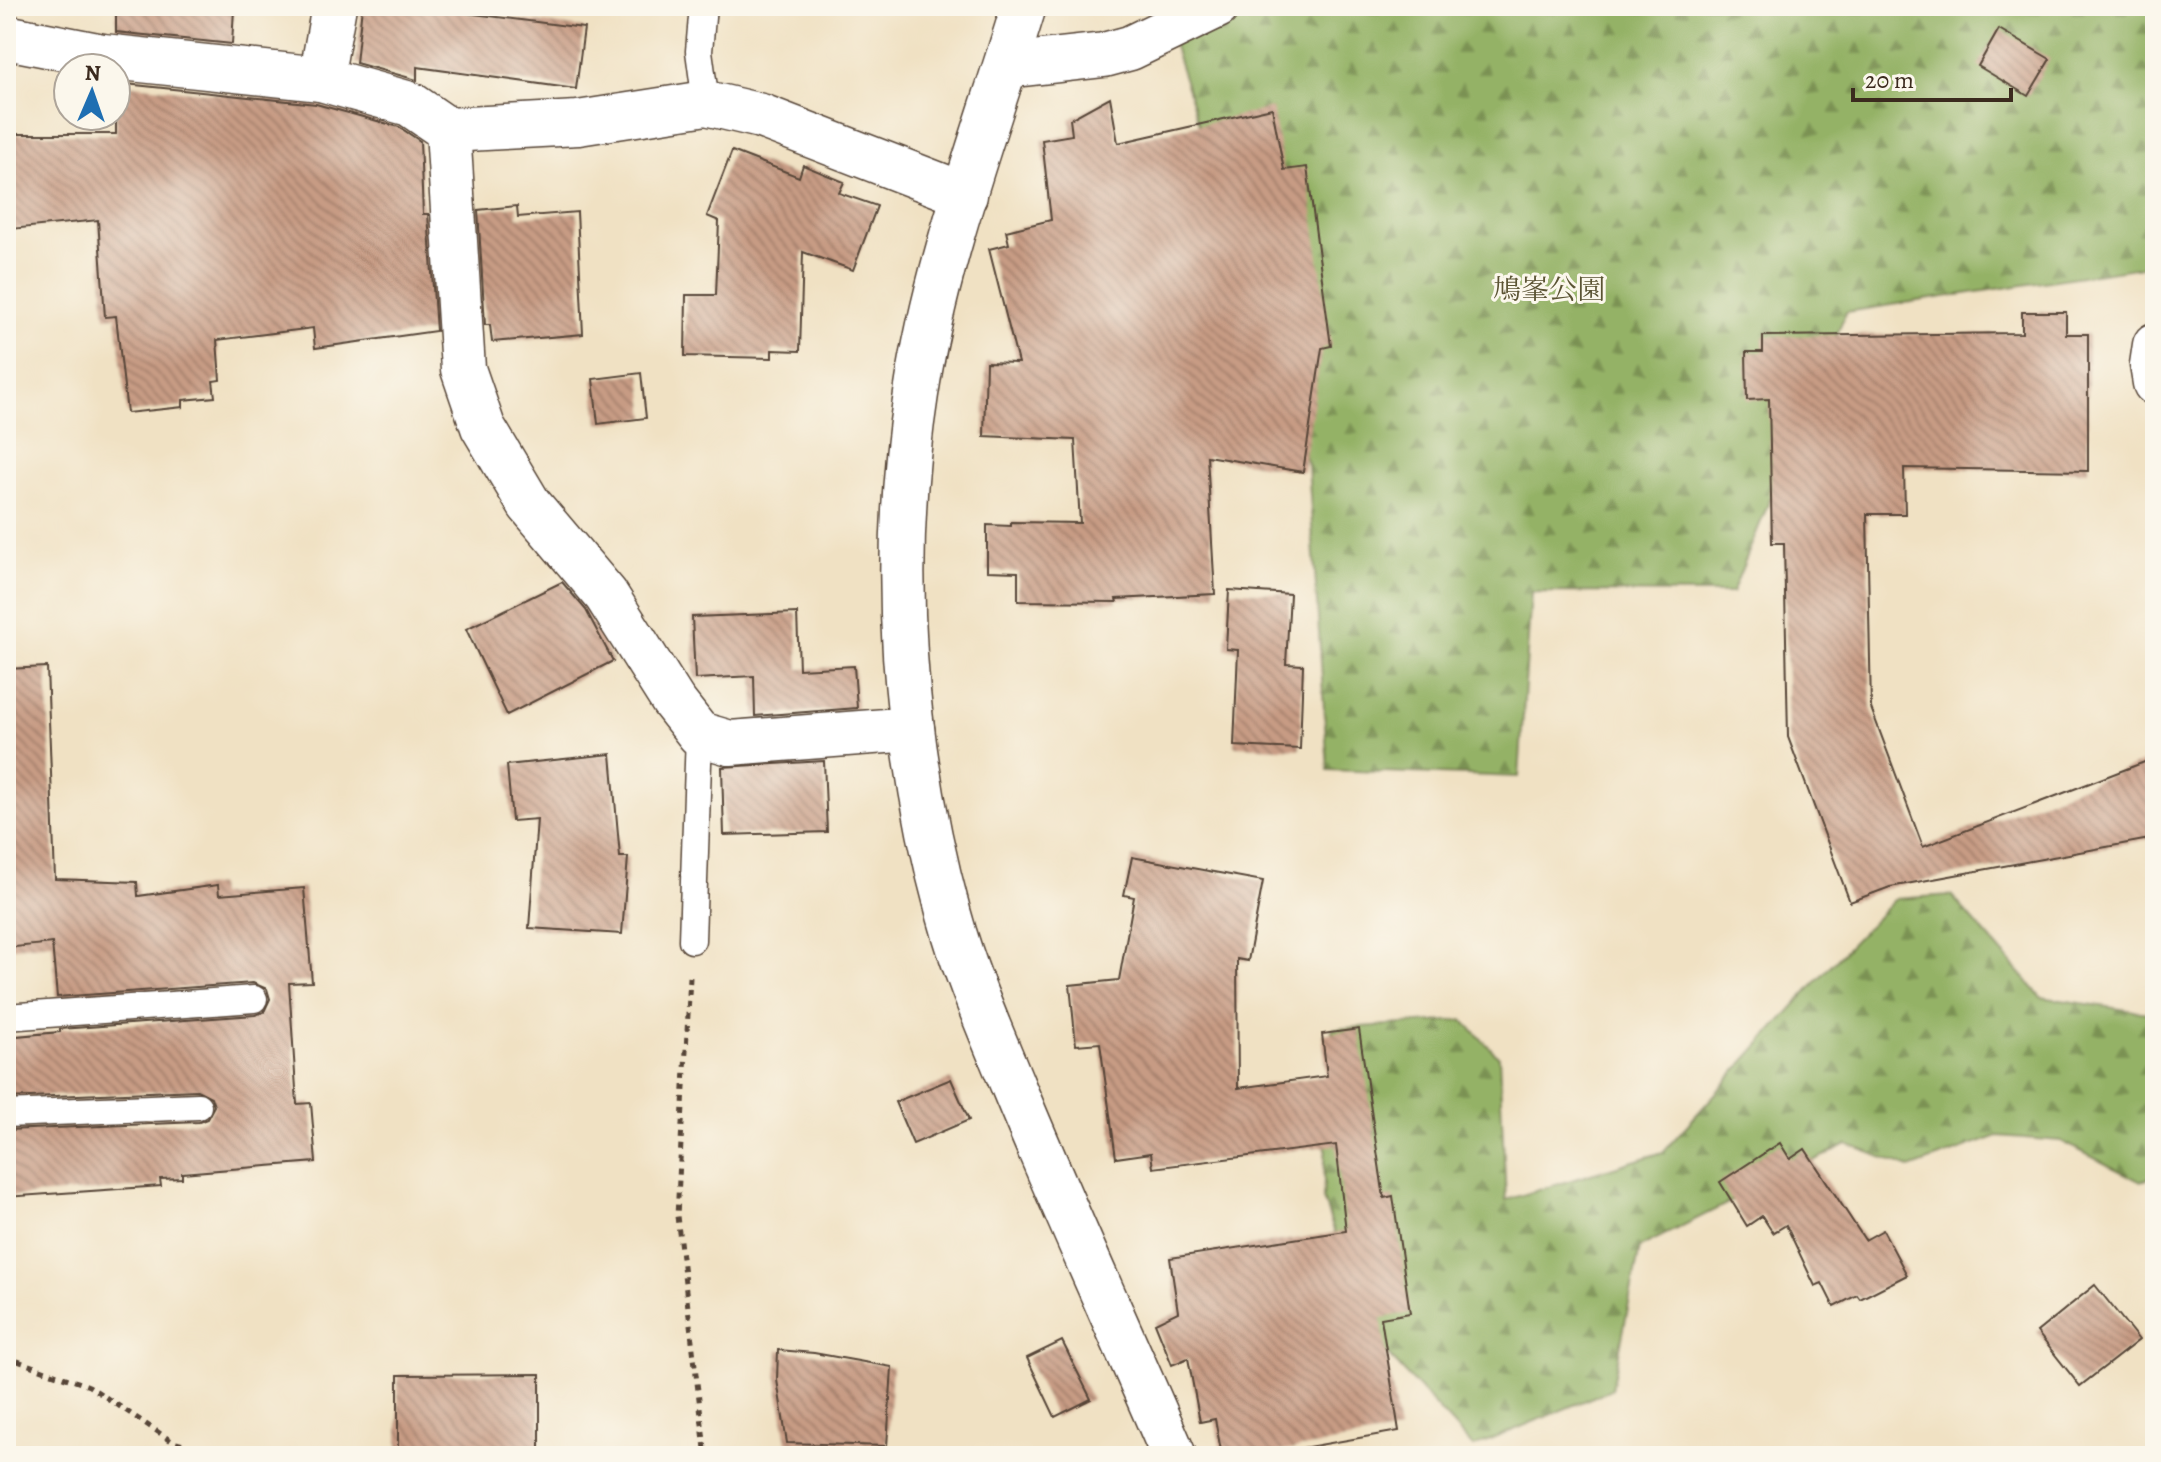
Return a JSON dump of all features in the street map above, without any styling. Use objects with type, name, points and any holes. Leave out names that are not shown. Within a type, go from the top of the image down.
[{"type":"street","points":[[321,79],[334,6]]},
{"type":"street","points":[[1024,6],[931,316],[916,394],[907,469],[903,603],[912,729],[937,868],[949,918],[971,980],[1032,1130],[1174,1456]]},
{"type":"street","points":[[1006,66],[1104,55],[1130,48],[1217,6]]},
{"type":"street","points":[[6,37],[103,56],[321,79],[410,104],[448,130],[578,123],[706,103],[761,116],[965,195]]},
{"type":"street","points":[[448,130],[463,369],[483,427],[529,504],[606,595],[673,701],[699,734],[730,743],[912,729]]},
{"type":"street","points":[[2155,345],[2152,365],[2155,383]]},
{"type":"lane","points":[[703,6],[699,51],[706,103]]},
{"type":"lane","points":[[692,940],[699,734]]},
{"type":"lane","points":[[6,1017],[254,999]]},
{"type":"lane","points":[[6,1114],[198,1106]]},
{"type":"path","points":[[692,940],[677,1216],[705,1449],[711,1456]]},
{"type":"path","points":[[6,1357],[89,1386],[173,1442],[226,1456]]},
{"type":"path","points":[[238,1456],[293,1452],[325,1456]]},
{"type":"green space","name":"鳩峯公園","points":[[1184,6],[2155,6],[2155,265],[1846,312],[1732,593],[1531,592],[1519,777],[1328,770],[1308,465],[1170,34]]},
{"type":"green space","points":[[1951,895],[2041,997],[2155,1014],[2155,1175],[2141,1182],[2061,1141],[1998,1136],[1910,1168],[1847,1144],[1640,1247],[1612,1389],[1473,1447],[1371,1336],[1323,1199],[1332,1029],[1463,1020],[1499,1057],[1506,1200],[1663,1152],[1831,965],[1895,899]]},
{"type":"building","points":[[116,6],[234,9],[232,44],[116,32]]},
{"type":"building","points":[[362,6],[467,6],[465,13],[584,28],[576,89],[417,67],[417,80],[356,63]]},
{"type":"building","points":[[1999,29],[2050,59],[2028,96],[1978,66]]},
{"type":"building","points":[[132,85],[316,104],[399,127],[420,141],[423,214],[428,214],[436,331],[315,348],[313,328],[217,340],[220,380],[213,381],[215,397],[183,400],[183,407],[127,413],[116,316],[105,317],[98,220],[11,229],[6,174],[6,134],[132,132]]},
{"type":"building","points":[[1110,97],[1118,143],[1272,108],[1284,170],[1307,167],[1331,346],[1322,348],[1303,472],[1207,456],[1215,594],[1116,599],[1117,602],[1018,601],[1018,572],[987,571],[987,525],[1011,526],[1011,522],[1080,523],[1075,440],[984,436],[986,362],[1018,363],[989,249],[1009,244],[1006,231],[1051,220],[1042,140],[1072,135],[1070,119]]},
{"type":"building","points":[[732,151],[799,177],[803,165],[844,182],[839,193],[877,206],[853,270],[803,252],[800,351],[772,350],[772,358],[685,356],[686,295],[716,295],[719,221],[707,216]]},
{"type":"building","points":[[517,206],[518,217],[577,212],[583,334],[492,342],[490,325],[485,325],[478,210]]},
{"type":"building","points":[[2022,312],[2066,312],[2066,334],[2088,334],[2088,471],[1904,468],[1905,514],[1867,514],[1871,708],[1923,847],[2155,758],[2155,838],[1890,887],[1850,902],[1788,737],[1784,543],[1772,543],[1769,399],[1747,400],[1746,352],[1763,352],[1763,336],[2022,333]]},
{"type":"building","points":[[641,373],[646,418],[598,424],[593,379]]},
{"type":"building","points":[[562,582],[586,610],[613,661],[507,715],[466,629]]},
{"type":"building","points":[[1229,590],[1290,594],[1286,664],[1303,665],[1300,749],[1234,746],[1238,650],[1226,649]]},
{"type":"building","points":[[797,613],[799,669],[854,666],[857,708],[755,716],[754,676],[695,679],[692,617]]},
{"type":"building","points":[[47,667],[55,879],[137,882],[138,896],[218,885],[219,895],[304,888],[312,982],[289,983],[297,1104],[311,1103],[316,1162],[182,1173],[182,1178],[160,1179],[161,1186],[6,1197],[6,1130],[199,1122],[207,1119],[214,1106],[211,1097],[197,1090],[6,1098],[6,1037],[60,1032],[60,1029],[255,1015],[264,1012],[270,999],[267,989],[253,983],[57,997],[52,943],[6,948],[6,669]]},
{"type":"building","points":[[611,754],[620,857],[628,857],[622,934],[529,928],[537,819],[512,821],[507,765]]},
{"type":"building","points":[[824,761],[827,832],[724,835],[722,767]]},
{"type":"building","points":[[1132,857],[1263,881],[1248,961],[1237,959],[1238,1088],[1327,1076],[1322,1034],[1359,1029],[1384,1198],[1393,1196],[1410,1313],[1381,1318],[1399,1431],[1257,1456],[1222,1456],[1215,1419],[1200,1422],[1188,1358],[1172,1365],[1155,1323],[1178,1312],[1170,1258],[1346,1231],[1336,1145],[1153,1168],[1151,1153],[1116,1158],[1100,1043],[1076,1045],[1070,985],[1119,980],[1134,897],[1124,895]]},
{"type":"building","points":[[951,1079],[969,1120],[913,1144],[895,1102]]},
{"type":"building","points":[[1780,1143],[1790,1159],[1805,1149],[1865,1240],[1883,1230],[1907,1275],[1860,1299],[1857,1295],[1834,1307],[1822,1283],[1815,1286],[1786,1225],[1773,1233],[1762,1216],[1747,1226],[1720,1182]]},
{"type":"building","points":[[2095,1285],[2139,1340],[2080,1386],[2037,1332]]},
{"type":"building","points":[[1062,1341],[1091,1399],[1055,1417],[1027,1358]]},
{"type":"building","points":[[778,1350],[892,1367],[887,1446],[787,1443],[777,1380]]},
{"type":"building","points":[[540,1374],[540,1456],[452,1456],[452,1451],[398,1450],[398,1375]]}]
